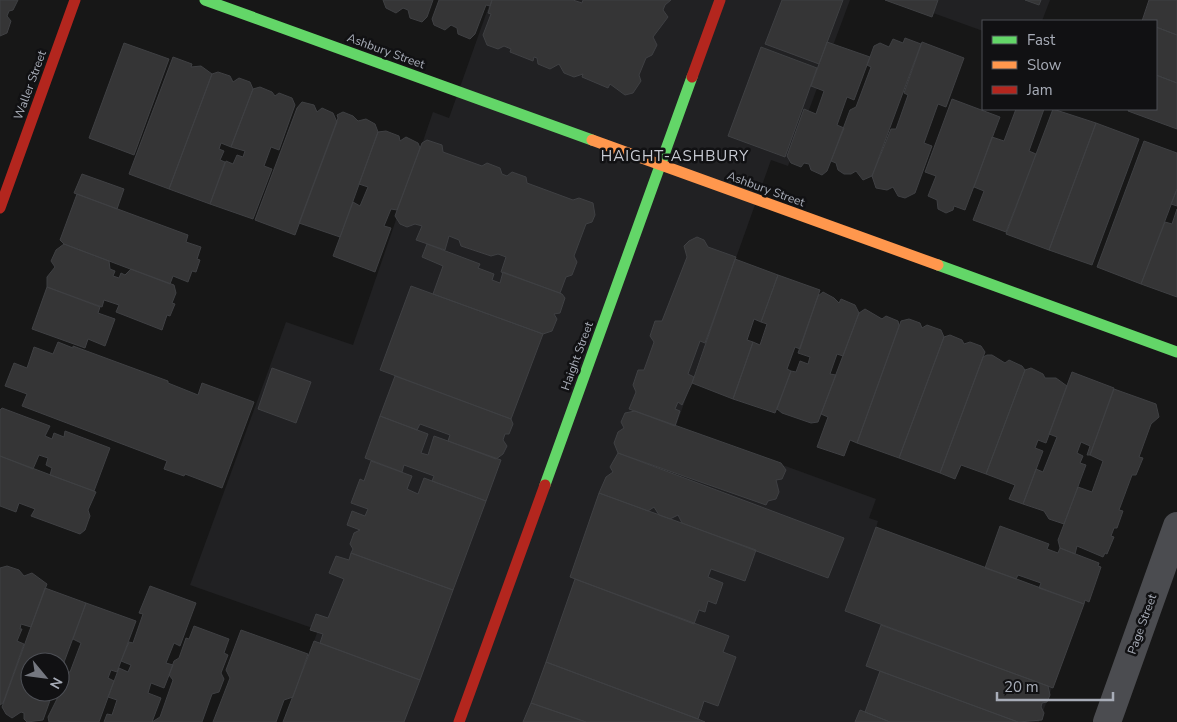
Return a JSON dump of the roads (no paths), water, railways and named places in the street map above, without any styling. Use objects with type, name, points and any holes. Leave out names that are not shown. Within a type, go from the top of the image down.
[{"type":"street","name":"Waller Street","points":[[0,208],[75,0]]},
{"type":"street","name":"Ashbury Street","points":[[205,0],[1177,352]]},
{"type":"street","name":"Haight Street","points":[[459,722],[720,0]]},
{"type":"street","name":"Page Street","points":[[1107,722],[1177,526]]},
{"type":"district","name":"HAIGHT-ASHBURY","points":[[675,156]]}]
